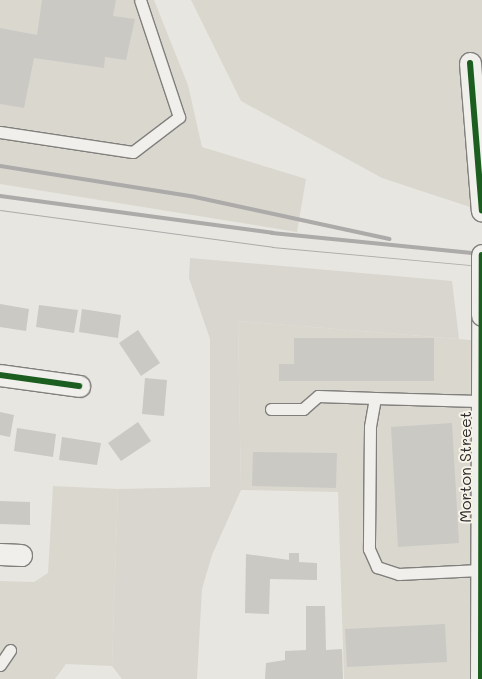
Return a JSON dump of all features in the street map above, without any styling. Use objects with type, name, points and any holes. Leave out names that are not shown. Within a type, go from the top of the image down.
[{"type":"street","points":[[470,64],[482,212]]},
{"type":"street","name":"Morton Street","points":[[481,679],[481,449],[478,401],[482,315],[482,255]]},
{"type":"street","points":[[0,375],[79,386]]},
{"type":"street","points":[[0,554],[21,555]]},
{"type":"lane","points":[[0,132],[133,152],[179,117],[140,0]]},
{"type":"lane","points":[[271,409],[303,409],[318,396],[478,401]]},
{"type":"lane","points":[[375,398],[370,427],[369,549],[377,567],[399,574],[480,570]]},
{"type":"lane","points":[[0,665],[10,650]]},
{"type":"shaded area","points":[[0,0],[154,0],[188,85],[202,147],[306,179],[297,232],[0,184]]},
{"type":"shaded area","points":[[191,0],[482,0],[482,211],[382,178],[241,101]]},
{"type":"shaded area","points":[[190,258],[452,281],[459,339],[238,321],[241,490],[212,555],[202,589],[197,679],[122,679],[112,666],[118,489],[210,487],[210,339],[189,278]]},
{"type":"shaded area","points":[[238,321],[482,341],[482,679],[344,679],[338,492],[241,490]]},
{"type":"shaded area","points":[[53,486],[118,489],[112,666],[66,664],[55,679],[0,679],[0,581],[34,582],[48,573]]},
{"type":"building","points":[[42,0],[116,0],[113,16],[135,19],[126,60],[105,57],[104,68],[34,58],[24,108],[0,104],[0,28],[37,35]]},
{"type":"building","points":[[0,304],[29,309],[26,331],[0,327]]},
{"type":"building","points":[[39,305],[78,310],[74,333],[36,327]]},
{"type":"building","points":[[82,309],[121,315],[118,338],[79,332]]},
{"type":"building","points":[[138,330],[160,363],[141,376],[119,343]]},
{"type":"building","points":[[294,338],[434,338],[434,381],[279,381],[279,364],[294,364]]},
{"type":"building","points":[[145,378],[167,380],[164,416],[142,414]]},
{"type":"building","points":[[0,412],[14,415],[10,437],[0,435]]},
{"type":"building","points":[[138,422],[151,441],[121,461],[108,443]]},
{"type":"building","points":[[452,423],[459,543],[398,547],[391,427]]},
{"type":"building","points":[[17,428],[56,434],[53,457],[14,451]]},
{"type":"building","points":[[62,437],[101,443],[97,465],[59,460]]},
{"type":"building","points":[[253,452],[337,453],[336,488],[252,486]]},
{"type":"building","points":[[0,501],[30,502],[30,525],[0,524]]},
{"type":"building","points":[[289,553],[299,553],[299,562],[317,563],[317,580],[270,579],[269,614],[245,613],[246,554],[289,560]]},
{"type":"building","points":[[306,606],[325,606],[326,650],[342,649],[343,679],[265,679],[266,663],[285,660],[285,651],[306,650]]},
{"type":"building","points":[[445,624],[447,662],[347,667],[345,629]]},
{"type":"tram line","points":[[0,210],[272,247],[482,266]]},
{"type":"railway","points":[[0,166],[195,197],[390,239]]},
{"type":"railway","points":[[0,196],[272,233],[482,254]]},
{"type":"cycle path","points":[[470,63],[482,211]]},
{"type":"cycle path","points":[[481,679],[482,255]]},
{"type":"cycle path","points":[[0,375],[79,386]]}]
